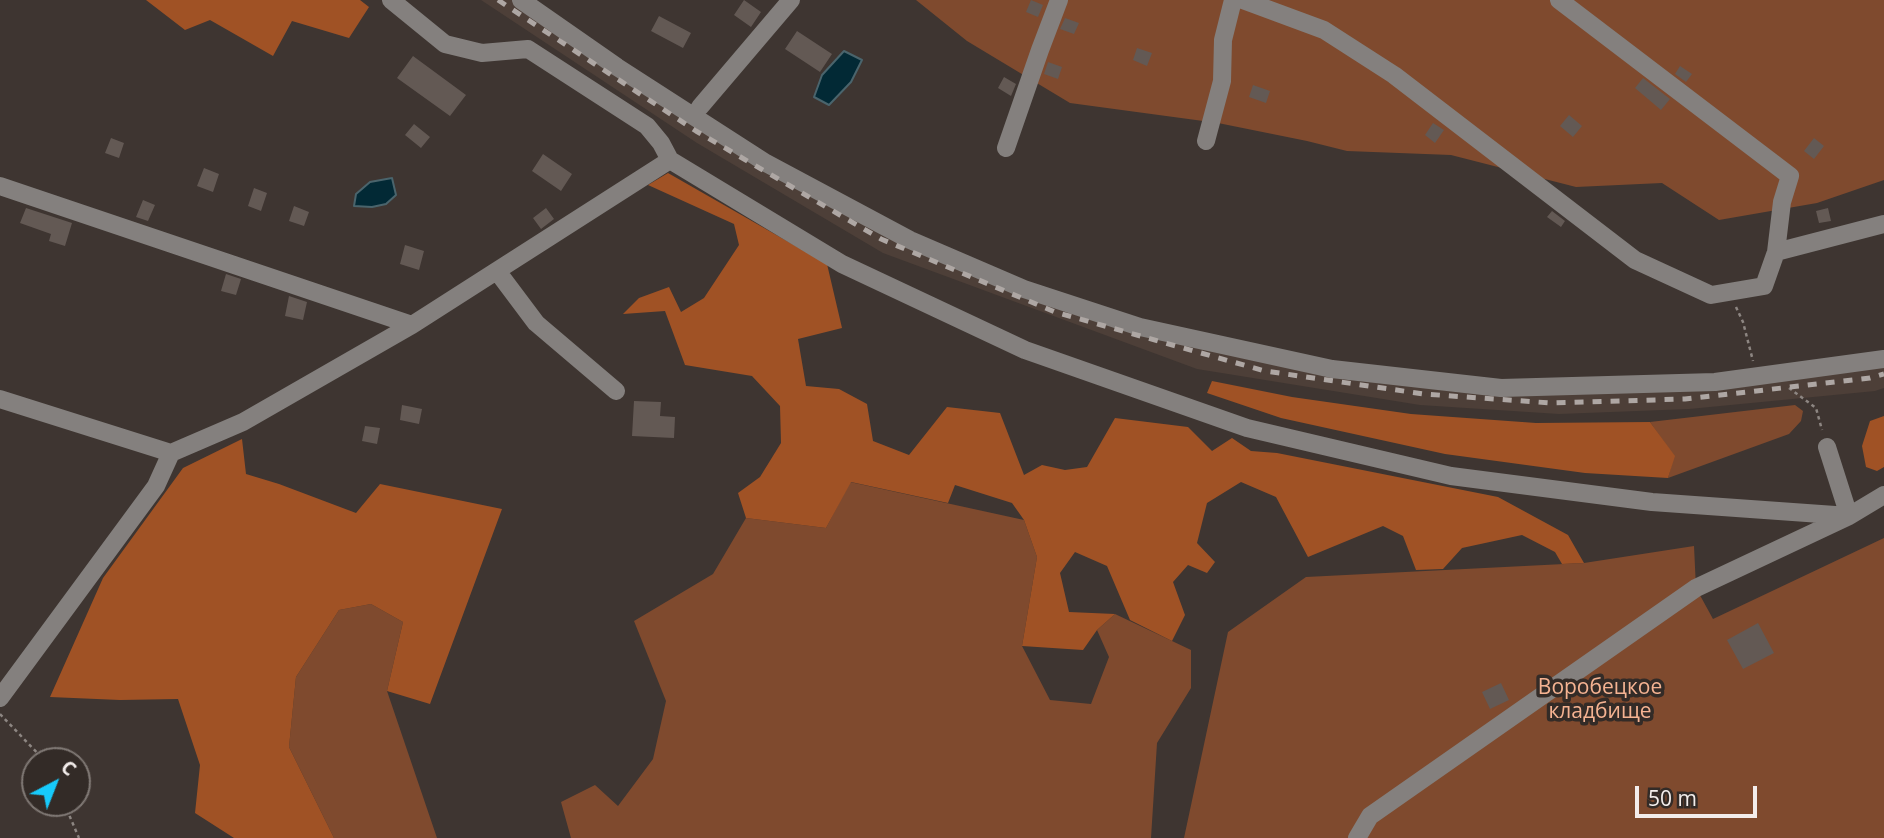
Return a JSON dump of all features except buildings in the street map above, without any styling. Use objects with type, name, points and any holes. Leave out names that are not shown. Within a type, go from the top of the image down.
[{"type":"street","points":[[391,0],[446,44],[482,53],[528,49],[647,126],[670,160],[842,264],[1025,350],[1247,428],[1451,476],[1652,502],[1849,516]]},
{"type":"street","points":[[522,0],[617,67],[766,163],[910,240],[1024,289],[1140,327],[1332,369],[1502,387],[1715,382],[1884,359]]},
{"type":"street","points":[[700,107],[791,0]]},
{"type":"street","points":[[1006,148],[1059,0]]},
{"type":"street","points":[[1206,141],[1222,81],[1223,40],[1233,0]]},
{"type":"street","points":[[1243,0],[1324,30],[1394,75],[1635,260],[1711,295],[1764,286],[1776,252],[1782,201],[1790,176],[1559,0]]},
{"type":"street","points":[[0,399],[171,453],[243,422],[412,325],[670,160]]},
{"type":"street","points":[[0,186],[412,325]]},
{"type":"street","points":[[1776,252],[1884,224]]},
{"type":"street","points":[[497,271],[536,323],[616,391]]},
{"type":"street","points":[[1827,447],[1849,516]]},
{"type":"street","points":[[0,698],[156,486],[171,453]]},
{"type":"street","points":[[1357,838],[1370,816],[1696,588],[1849,516],[1884,495]]},
{"type":"path","points":[[0,714],[32,747]]},
{"type":"path","points":[[70,817],[79,838]]},
{"type":"shaded area","points":[[146,0],[360,0],[369,7],[349,38],[292,21],[273,56],[210,20],[185,30]]},
{"type":"shaded area","points":[[481,0],[514,0],[883,233],[1194,344],[1513,394],[1884,365],[1884,388],[1689,409],[1559,414],[1420,405],[1197,369],[883,253],[697,143]]},
{"type":"shaded area","points":[[668,173],[827,264],[842,328],[798,339],[806,386],[839,389],[867,404],[873,441],[909,455],[947,407],[1000,413],[1024,475],[1042,465],[1065,470],[1087,467],[1115,418],[1188,427],[1212,451],[1232,438],[1251,451],[1277,453],[1498,497],[1568,535],[1584,563],[1562,564],[1555,552],[1522,535],[1462,548],[1443,569],[1416,570],[1403,536],[1383,526],[1308,557],[1276,497],[1241,482],[1207,503],[1197,543],[1215,562],[1207,573],[1188,565],[1173,582],[1185,615],[1172,641],[1130,620],[1107,566],[1075,552],[1060,573],[1069,612],[1115,614],[1097,630],[1083,650],[1022,646],[1037,557],[1024,520],[1012,503],[955,485],[948,503],[851,482],[826,528],[746,518],[738,493],[760,477],[781,443],[780,406],[752,376],[685,365],[665,311],[623,314],[639,298],[669,287],[681,312],[704,298],[739,245],[734,224],[648,185]]},
{"type":"shaded area","points":[[1212,381],[1292,397],[1411,414],[1536,423],[1650,422],[1675,456],[1668,478],[1585,473],[1445,454],[1281,418],[1207,393]]},
{"type":"shaded area","points":[[1884,416],[1884,467],[1877,471],[1866,467],[1862,446],[1870,421]]},
{"type":"shaded area","points":[[242,439],[246,474],[356,513],[380,484],[502,509],[430,704],[387,691],[403,622],[371,604],[339,610],[296,677],[289,747],[334,838],[234,838],[195,813],[200,765],[178,699],[50,697],[103,578],[183,468]]},
{"type":"green space","points":[[916,0],[1884,0],[1884,180],[1817,203],[1719,220],[1662,183],[1576,187],[1451,155],[1347,151],[1218,123],[1070,103],[967,41]]},
{"type":"green space","points":[[1795,405],[1803,411],[1801,421],[1789,434],[1668,478],[1674,456],[1650,422]]},
{"type":"green space","points":[[850,482],[1024,520],[1037,557],[1022,646],[1050,700],[1091,704],[1109,657],[1097,630],[1115,614],[1191,650],[1191,688],[1157,743],[1151,838],[571,838],[561,802],[595,785],[618,806],[653,759],[666,701],[634,621],[713,574],[746,518],[826,528]]},
{"type":"green space","name":"Воробецкое кладбище","points":[[1884,538],[1884,838],[1184,838],[1228,632],[1306,577],[1584,563],[1694,546],[1696,588],[1713,619]]},
{"type":"green space","points":[[371,604],[403,622],[387,691],[437,838],[334,838],[289,747],[296,677],[339,610]]},
{"type":"water","points":[[844,51],[862,60],[851,82],[829,105],[814,97],[822,75]]},
{"type":"water","points":[[392,178],[396,195],[386,204],[372,207],[354,206],[356,194],[370,182]]},
{"type":"railway","points":[[498,0],[696,131],[881,239],[1055,312],[1265,371],[1424,394],[1551,403],[1685,399],[1870,378],[1884,374]]}]
